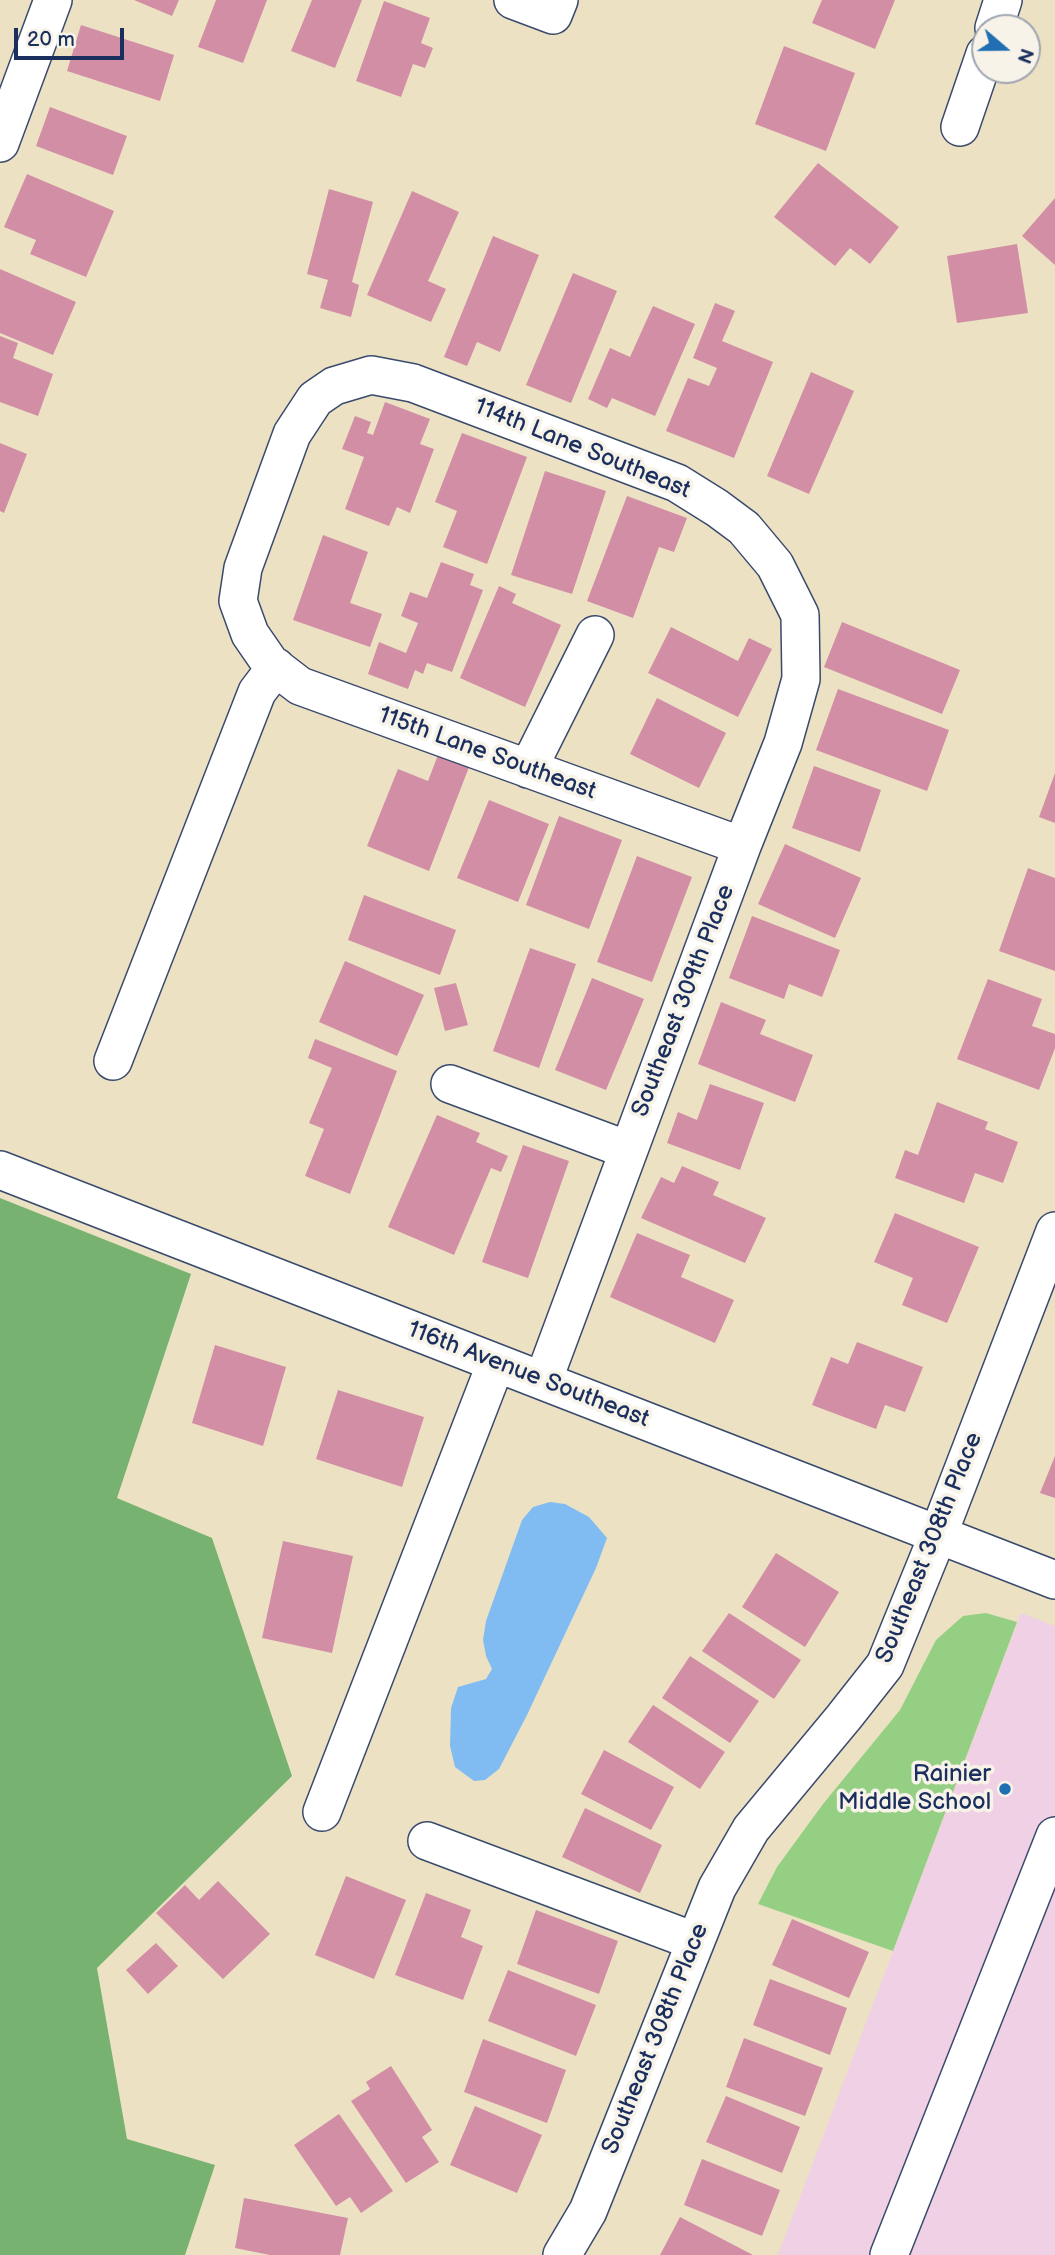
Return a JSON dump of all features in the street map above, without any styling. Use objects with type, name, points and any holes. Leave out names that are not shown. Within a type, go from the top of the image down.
[{"type":"street","points":[[0,142],[53,0]]},
{"type":"street","points":[[513,0],[553,15],[559,0]]},
{"type":"street","points":[[960,127],[975,84]]},
{"type":"street","name":"114th Lane Southeast","points":[[314,399],[334,386],[371,374],[413,383],[677,483],[744,528],[775,565],[800,615]]},
{"type":"street","name":"115th Lane Southeast","points":[[314,399],[292,434],[243,568],[238,601],[250,634],[270,663],[300,686],[742,846]]},
{"type":"street","name":"Southeast 309th Place","points":[[543,1381],[742,846],[783,743],[801,679],[800,615]]},
{"type":"street","points":[[528,769],[594,635]]},
{"type":"street","points":[[113,1061],[257,692],[275,667]]},
{"type":"street","points":[[450,1084],[628,1150]]},
{"type":"street","name":"116th Avenue Southeast","points":[[0,1170],[1055,1580]]},
{"type":"street","name":"Southeast 308th Place","points":[[562,2255],[588,2211],[717,1888],[751,1829],[885,1665],[1055,1231]]},
{"type":"street","points":[[322,1812],[496,1363]]},
{"type":"street","points":[[889,2255],[1055,1836]]},
{"type":"street","points":[[427,1841],[694,1941]]},
{"type":"shaded area","name":"Rainier Middle School","points":[[1021,1613],[1055,1626],[1055,2255],[778,2255]]},
{"type":"green space","points":[[0,1198],[191,1274],[117,1498],[212,1538],[292,1776],[97,1968],[127,2139],[215,2165],[185,2255],[0,2255]]},
{"type":"green space","points":[[986,1613],[1017,1622],[893,1951],[758,1904],[777,1867],[823,1804],[900,1710],[936,1640],[963,1616]]},
{"type":"water","points":[[550,1502],[565,1504],[589,1517],[607,1538],[596,1568],[499,1769],[485,1780],[474,1781],[455,1767],[450,1746],[451,1708],[458,1687],[486,1679],[492,1669],[483,1640],[486,1621],[522,1520],[533,1507]]},
{"type":"building","points":[[134,0],[179,0],[172,16]]},
{"type":"building","points":[[216,0],[267,0],[243,63],[198,47]]},
{"type":"building","points":[[312,0],[362,0],[335,68],[291,51]]},
{"type":"building","points":[[822,0],[895,0],[875,49],[812,23]]},
{"type":"building","points":[[384,1],[430,18],[421,43],[433,48],[425,68],[413,64],[401,97],[356,81]]},
{"type":"building","points":[[81,25],[174,55],[160,101],[67,71]]},
{"type":"building","points":[[784,46],[855,73],[826,151],[755,124]]},
{"type":"building","points":[[50,107],[127,136],[113,175],[36,146]]},
{"type":"building","points":[[818,163],[899,227],[870,264],[850,248],[835,266],[774,217]]},
{"type":"building","points":[[27,174],[114,211],[86,277],[30,254],[36,240],[4,227]]},
{"type":"building","points":[[329,189],[373,202],[352,282],[359,285],[351,317],[320,308],[328,280],[307,274]]},
{"type":"building","points":[[412,191],[459,212],[428,281],[446,289],[431,322],[367,295]]},
{"type":"building","points":[[1055,198],[1055,265],[1022,236]]},
{"type":"building","points":[[493,236],[539,255],[500,352],[477,342],[467,366],[444,357]]},
{"type":"building","points":[[1017,244],[1028,313],[957,323],[947,256]]},
{"type":"building","points":[[0,269],[76,302],[53,355],[0,333]]},
{"type":"building","points":[[573,273],[617,291],[571,403],[526,385]]},
{"type":"building","points":[[715,303],[735,311],[722,341],[773,362],[734,458],[666,431],[688,378],[709,386],[717,368],[693,358]]},
{"type":"building","points":[[653,306],[695,324],[655,416],[612,398],[607,408],[588,399],[610,348],[630,357]]},
{"type":"building","points":[[0,336],[18,343],[13,358],[53,374],[38,416],[0,402]]},
{"type":"building","points":[[811,372],[854,391],[809,494],[767,476]]},
{"type":"building","points":[[385,402],[430,419],[420,444],[434,449],[410,513],[397,507],[389,526],[345,509],[364,457],[342,449],[355,416],[371,422],[367,433],[373,435]]},
{"type":"building","points":[[462,433],[527,457],[487,564],[443,547],[457,511],[435,502]]},
{"type":"building","points":[[0,443],[27,454],[4,513],[0,511]]},
{"type":"building","points":[[545,471],[606,491],[572,594],[511,575]]},
{"type":"building","points":[[627,496],[687,518],[674,552],[659,547],[633,618],[587,601]]},
{"type":"building","points":[[323,535],[368,552],[350,603],[382,614],[370,647],[293,620]]},
{"type":"building","points":[[441,562],[474,574],[470,585],[483,590],[452,672],[427,663],[423,674],[415,670],[408,689],[368,674],[379,642],[406,653],[418,623],[401,616],[410,592],[427,598]]},
{"type":"building","points":[[499,586],[516,594],[512,603],[561,625],[525,707],[460,678]]},
{"type":"building","points":[[842,622],[960,670],[942,714],[824,667]]},
{"type":"building","points":[[671,627],[738,661],[749,638],[772,649],[738,717],[648,673]]},
{"type":"building","points":[[838,689],[949,730],[927,791],[816,750]]},
{"type":"building","points":[[657,698],[726,733],[699,788],[630,754]]},
{"type":"building","points":[[438,755],[469,767],[429,871],[367,846],[398,769],[428,781]]},
{"type":"building","points":[[814,766],[881,790],[860,852],[792,828]]},
{"type":"building","points":[[1055,773],[1055,823],[1039,817]]},
{"type":"building","points":[[489,800],[549,824],[518,902],[457,878]]},
{"type":"building","points":[[559,816],[622,840],[589,929],[526,905]]},
{"type":"building","points":[[785,844],[861,878],[835,938],[758,904]]},
{"type":"building","points":[[637,856],[692,877],[652,982],[597,962]]},
{"type":"building","points":[[1028,868],[1055,878],[1055,971],[999,951]]},
{"type":"building","points":[[364,895],[456,930],[440,975],[348,940]]},
{"type":"building","points":[[752,916],[840,950],[822,997],[789,984],[784,999],[729,978]]},
{"type":"building","points":[[530,948],[576,964],[539,1068],[493,1051]]},
{"type":"building","points":[[345,961],[424,995],[397,1056],[319,1022]]},
{"type":"building","points":[[592,978],[644,999],[606,1090],[555,1070]]},
{"type":"building","points":[[988,979],[1042,999],[1032,1026],[1055,1034],[1055,1048],[1039,1090],[957,1059]]},
{"type":"building","points":[[456,983],[468,1025],[445,1031],[434,988]]},
{"type":"building","points":[[721,1002],[766,1020],[760,1034],[813,1055],[795,1102],[698,1064]]},
{"type":"building","points":[[315,1039],[397,1071],[350,1194],[305,1176],[324,1129],[309,1123],[332,1068],[308,1058]]},
{"type":"building","points":[[710,1084],[764,1103],[740,1170],[667,1143],[678,1112],[697,1120]]},
{"type":"building","points":[[937,1102],[988,1122],[985,1129],[1018,1142],[1003,1183],[975,1173],[964,1203],[895,1178],[905,1150],[918,1155]]},
{"type":"building","points":[[437,1115],[480,1133],[476,1142],[508,1156],[501,1172],[491,1168],[454,1255],[388,1227]]},
{"type":"building","points":[[523,1145],[569,1161],[528,1278],[482,1262]]},
{"type":"building","points":[[682,1166],[719,1182],[713,1195],[766,1218],[745,1263],[641,1218],[661,1177],[674,1183]]},
{"type":"building","points":[[895,1213],[979,1247],[947,1323],[902,1305],[913,1278],[874,1262]]},
{"type":"building","points":[[637,1233],[690,1255],[681,1277],[734,1300],[715,1343],[610,1297]]},
{"type":"building","points":[[857,1342],[923,1367],[905,1412],[885,1405],[876,1429],[812,1405],[831,1357],[848,1364]]},
{"type":"building","points":[[215,1345],[286,1367],[263,1446],[192,1423]]},
{"type":"building","points":[[338,1390],[424,1417],[402,1487],[316,1459]]},
{"type":"building","points":[[1055,1456],[1055,1498],[1040,1493]]},
{"type":"building","points":[[283,1541],[353,1556],[332,1653],[262,1638]]},
{"type":"building","points":[[776,1553],[839,1592],[805,1647],[742,1607]]},
{"type":"building","points":[[729,1613],[801,1660],[774,1699],[702,1651]]},
{"type":"building","points":[[690,1656],[759,1701],[730,1743],[662,1698]]},
{"type":"building","points":[[653,1705],[725,1752],[700,1789],[628,1742]]},
{"type":"building","points":[[604,1750],[674,1787],[651,1830],[581,1794]]},
{"type":"building","points":[[585,1808],[662,1845],[640,1893],[562,1857]]},
{"type":"building","points":[[346,1876],[406,1900],[374,1979],[315,1955]]},
{"type":"building","points":[[218,1881],[270,1934],[223,1979],[156,1913],[185,1885],[199,1900]]},
{"type":"building","points":[[426,1893],[471,1910],[461,1937],[483,1946],[463,2000],[395,1975]]},
{"type":"building","points":[[536,1910],[618,1941],[599,1994],[517,1964]]},
{"type":"building","points":[[792,1919],[869,1952],[849,1998],[772,1965]]},
{"type":"building","points":[[156,1943],[178,1966],[148,1994],[126,1970]]},
{"type":"building","points":[[508,1970],[596,2005],[576,2056],[488,2021]]},
{"type":"building","points":[[770,1979],[847,2008],[830,2055],[753,2025]]},
{"type":"building","points":[[744,2038],[823,2068],[805,2116],[726,2087]]},
{"type":"building","points":[[483,2039],[566,2070],[547,2123],[464,2092]]},
{"type":"building","points":[[391,2066],[432,2130],[422,2137],[439,2162],[406,2183],[351,2101],[370,2089],[366,2082]]},
{"type":"building","points":[[726,2096],[800,2127],[782,2173],[706,2142]]},
{"type":"building","points":[[475,2106],[542,2135],[517,2193],[450,2165]]},
{"type":"building","points":[[339,2114],[393,2191],[361,2213],[350,2197],[336,2206],[294,2145]]},
{"type":"building","points":[[702,2159],[780,2190],[762,2236],[684,2205]]},
{"type":"building","points":[[244,2198],[348,2218],[340,2255],[270,2255],[235,2248]]},
{"type":"building","points":[[680,2217],[753,2255],[660,2255]]},
{"type":"place","name":"Rainier Middle School","points":[[1005,1789]]}]
